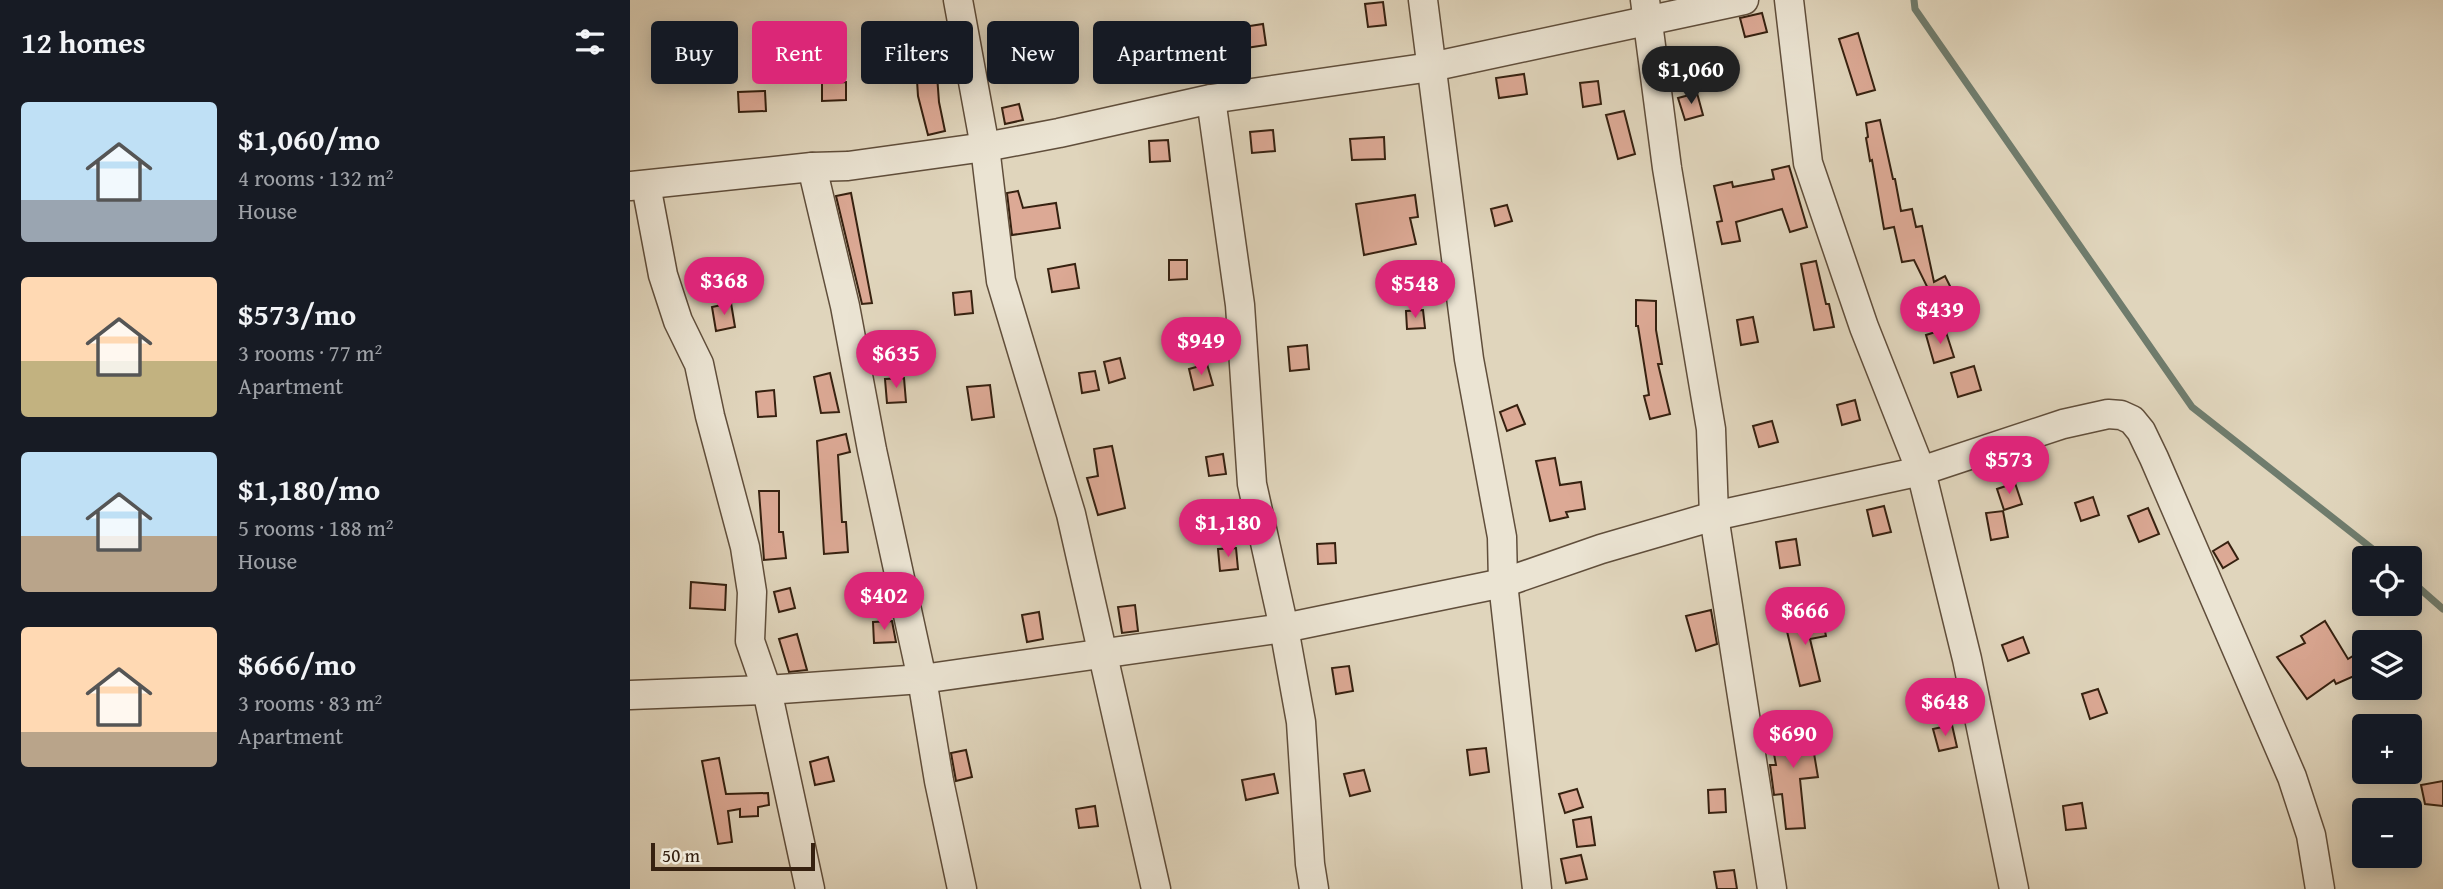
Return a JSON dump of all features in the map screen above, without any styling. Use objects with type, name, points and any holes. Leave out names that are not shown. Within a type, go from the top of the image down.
[{"type":"street","points":[[958,0],[985,147],[1001,281],[1071,514],[1156,889]]},
{"type":"street","points":[[1423,0],[1469,359],[1502,537],[1503,583],[1537,889]]},
{"type":"street","points":[[810,889],[767,690],[750,641],[752,592],[743,536],[710,416],[699,364],[678,321],[638,186],[812,167],[848,166],[985,147],[1210,99],[1431,67],[1647,10],[1744,0]]},
{"type":"street","points":[[1789,0],[1808,163],[1864,327],[1921,471],[1967,659],[2014,889]]},
{"type":"street","points":[[1647,10],[1667,168],[1711,429],[1714,516],[1772,889]]},
{"type":"street","points":[[1210,99],[1240,305],[1252,484],[1284,628],[1301,722],[1314,889]]},
{"type":"street","points":[[812,167],[845,306],[872,450],[922,679],[939,781],[962,889]]},
{"type":"street","points":[[630,695],[767,690],[922,679],[1284,628],[1503,583],[1714,516],[1921,471],[2063,424],[2108,414],[2121,415],[2132,420],[2140,431],[2166,486],[2292,777],[2311,835],[2320,889]]},
{"type":"building","points":[[1383,2],[1386,25],[1368,27],[1365,4]]},
{"type":"building","points":[[1762,13],[1767,32],[1745,37],[1740,18]]},
{"type":"building","points":[[1263,24],[1266,45],[1251,47],[1251,26]]},
{"type":"building","points":[[1858,33],[1875,90],[1857,95],[1839,39]]},
{"type":"building","points":[[1713,59],[1718,76],[1700,81],[1695,64]]},
{"type":"building","points":[[1524,74],[1527,94],[1499,98],[1496,78]]},
{"type":"building","points":[[1598,81],[1601,104],[1583,107],[1580,83]]},
{"type":"building","points":[[822,84],[846,84],[846,100],[822,101]]},
{"type":"building","points":[[917,84],[938,84],[945,131],[928,135]]},
{"type":"building","points":[[765,91],[766,111],[739,112],[738,92]]},
{"type":"building","points":[[1697,93],[1703,115],[1685,120],[1678,98]]},
{"type":"building","points":[[1019,104],[1023,120],[1005,124],[1002,108]]},
{"type":"building","points":[[1624,111],[1635,154],[1618,159],[1606,115]]},
{"type":"building","points":[[1880,120],[1901,211],[1912,209],[1916,227],[1922,226],[1934,282],[1945,276],[1957,300],[1938,309],[1914,260],[1902,262],[1894,227],[1884,229],[1866,138],[1866,123]]},
{"type":"building","points":[[1273,130],[1275,151],[1252,153],[1250,132]]},
{"type":"building","points":[[1384,137],[1385,159],[1352,160],[1350,139]]},
{"type":"building","points":[[1168,140],[1170,161],[1150,162],[1149,141]]},
{"type":"building","points":[[1789,166],[1807,227],[1790,232],[1782,209],[1736,222],[1740,241],[1722,244],[1717,222],[1722,221],[1714,186],[1732,182],[1733,187],[1774,179],[1772,170]]},
{"type":"building","points":[[1018,191],[1023,208],[1056,203],[1060,228],[1012,235],[1007,193]]},
{"type":"building","points":[[851,193],[872,303],[862,304],[836,196]]},
{"type":"building","points":[[1415,195],[1418,217],[1410,218],[1416,244],[1364,255],[1356,204]]},
{"type":"building","points":[[1507,205],[1512,221],[1495,226],[1491,209]]},
{"type":"building","points":[[1169,260],[1187,260],[1187,279],[1169,280]]},
{"type":"building","points":[[1816,261],[1834,327],[1814,330],[1801,264]]},
{"type":"building","points":[[1075,264],[1079,288],[1052,292],[1048,269]]},
{"type":"building","points":[[971,291],[973,313],[955,315],[953,293]]},
{"type":"building","points":[[1636,300],[1656,301],[1656,330],[1662,364],[1658,364],[1670,414],[1650,419],[1644,396],[1649,395],[1636,326]]},
{"type":"building","points":[[731,303],[735,327],[716,331],[712,307]]},
{"type":"building","points":[[1423,310],[1425,328],[1407,329],[1406,311]]},
{"type":"building","points":[[1753,317],[1758,342],[1741,345],[1737,320]]},
{"type":"building","points":[[1945,329],[1954,357],[1934,363],[1926,335]]},
{"type":"building","points":[[1307,345],[1309,369],[1290,371],[1288,347]]},
{"type":"building","points":[[1120,358],[1125,378],[1109,383],[1104,362]]},
{"type":"building","points":[[1207,364],[1213,385],[1194,390],[1189,369]]},
{"type":"building","points":[[1974,366],[1981,390],[1958,397],[1951,373]]},
{"type":"building","points":[[1095,371],[1099,390],[1082,393],[1079,373]]},
{"type":"building","points":[[830,373],[839,412],[821,413],[814,377]]},
{"type":"building","points":[[904,378],[906,402],[887,403],[885,379]]},
{"type":"building","points":[[990,385],[994,417],[972,420],[967,387]]},
{"type":"building","points":[[774,390],[776,416],[758,417],[756,392]]},
{"type":"building","points":[[1855,400],[1860,420],[1842,425],[1837,405]]},
{"type":"building","points":[[1517,405],[1525,424],[1507,431],[1500,412]]},
{"type":"building","points":[[1772,421],[1778,442],[1759,447],[1753,426]]},
{"type":"building","points":[[846,434],[850,452],[838,455],[842,522],[846,522],[848,552],[824,554],[817,441]]},
{"type":"building","points":[[1112,446],[1125,508],[1098,515],[1087,478],[1098,476],[1094,449]]},
{"type":"building","points":[[1223,454],[1226,474],[1209,476],[1206,457]]},
{"type":"building","points":[[1555,458],[1560,485],[1581,482],[1585,509],[1566,512],[1568,517],[1550,521],[1536,461]]},
{"type":"building","points":[[2015,483],[2022,504],[2004,510],[1997,489]]},
{"type":"building","points":[[759,491],[779,491],[779,532],[783,532],[786,558],[764,560]]},
{"type":"building","points":[[2093,497],[2099,515],[2081,521],[2075,503]]},
{"type":"building","points":[[1884,506],[1891,532],[1873,536],[1867,510]]},
{"type":"building","points":[[2148,508],[2159,534],[2139,542],[2128,516]]},
{"type":"building","points":[[2003,511],[2008,537],[1991,540],[1986,513]]},
{"type":"building","points":[[1796,539],[1800,565],[1780,568],[1776,542]]},
{"type":"building","points":[[2228,542],[2238,559],[2223,568],[2213,551]]},
{"type":"building","points":[[1335,543],[1336,563],[1318,564],[1317,544]]},
{"type":"building","points":[[1236,548],[1238,569],[1220,571],[1218,549]]},
{"type":"building","points":[[691,582],[726,585],[725,610],[690,608]]},
{"type":"building","points":[[790,588],[795,608],[779,612],[774,592]]},
{"type":"building","points":[[1135,605],[1138,631],[1122,633],[1118,607]]},
{"type":"building","points":[[1711,610],[1717,644],[1696,651],[1686,616]]},
{"type":"building","points":[[1039,612],[1043,639],[1027,642],[1022,615]]},
{"type":"building","points":[[1821,614],[1826,636],[1810,639],[1820,681],[1800,686],[1785,623]]},
{"type":"building","points":[[892,621],[896,642],[874,643],[873,622]]},
{"type":"building","points":[[2325,621],[2348,659],[2352,657],[2352,677],[2336,684],[2334,680],[2307,699],[2277,657],[2305,643],[2301,636]]},
{"type":"building","points":[[797,634],[807,670],[789,672],[779,639]]},
{"type":"building","points":[[2023,637],[2029,653],[2008,661],[2002,645]]},
{"type":"building","points":[[1349,666],[1353,691],[1336,694],[1332,668]]},
{"type":"building","points":[[2098,689],[2107,713],[2090,719],[2082,694]]},
{"type":"building","points":[[1809,724],[1818,777],[1800,779],[1805,828],[1786,829],[1782,794],[1774,795],[1770,765],[1776,765],[1770,732]]},
{"type":"building","points":[[1952,725],[1957,747],[1939,751],[1933,729]]},
{"type":"building","points":[[1486,748],[1489,772],[1470,775],[1467,750]]},
{"type":"building","points":[[966,750],[972,777],[956,781],[951,753]]},
{"type":"building","points":[[828,757],[834,781],[815,785],[810,762]]},
{"type":"building","points":[[719,758],[726,794],[768,793],[769,805],[758,807],[758,816],[740,817],[740,809],[728,811],[732,842],[718,844],[702,761]]},
{"type":"building","points":[[1364,770],[1370,791],[1350,796],[1344,774]]},
{"type":"building","points":[[1274,774],[1278,793],[1246,800],[1242,780]]},
{"type":"building","points":[[2443,781],[2443,806],[2425,804],[2421,785]]},
{"type":"building","points":[[1577,789],[1583,807],[1565,813],[1559,794]]},
{"type":"building","points":[[1725,789],[1726,812],[1709,813],[1708,790]]},
{"type":"building","points":[[2082,803],[2086,828],[2066,830],[2063,806]]},
{"type":"building","points":[[1095,806],[1098,826],[1079,828],[1076,809]]},
{"type":"building","points":[[1591,817],[1595,845],[1577,847],[1573,820]]},
{"type":"building","points":[[1581,855],[1587,879],[1566,883],[1561,859]]},
{"type":"building","points":[[1734,870],[1737,889],[1717,889],[1714,872]]},
{"type":"waterway","points":[[1914,0],[1915,9],[2192,407],[2369,546]]},
{"type":"waterway","points":[[2422,591],[2443,609]]}]
